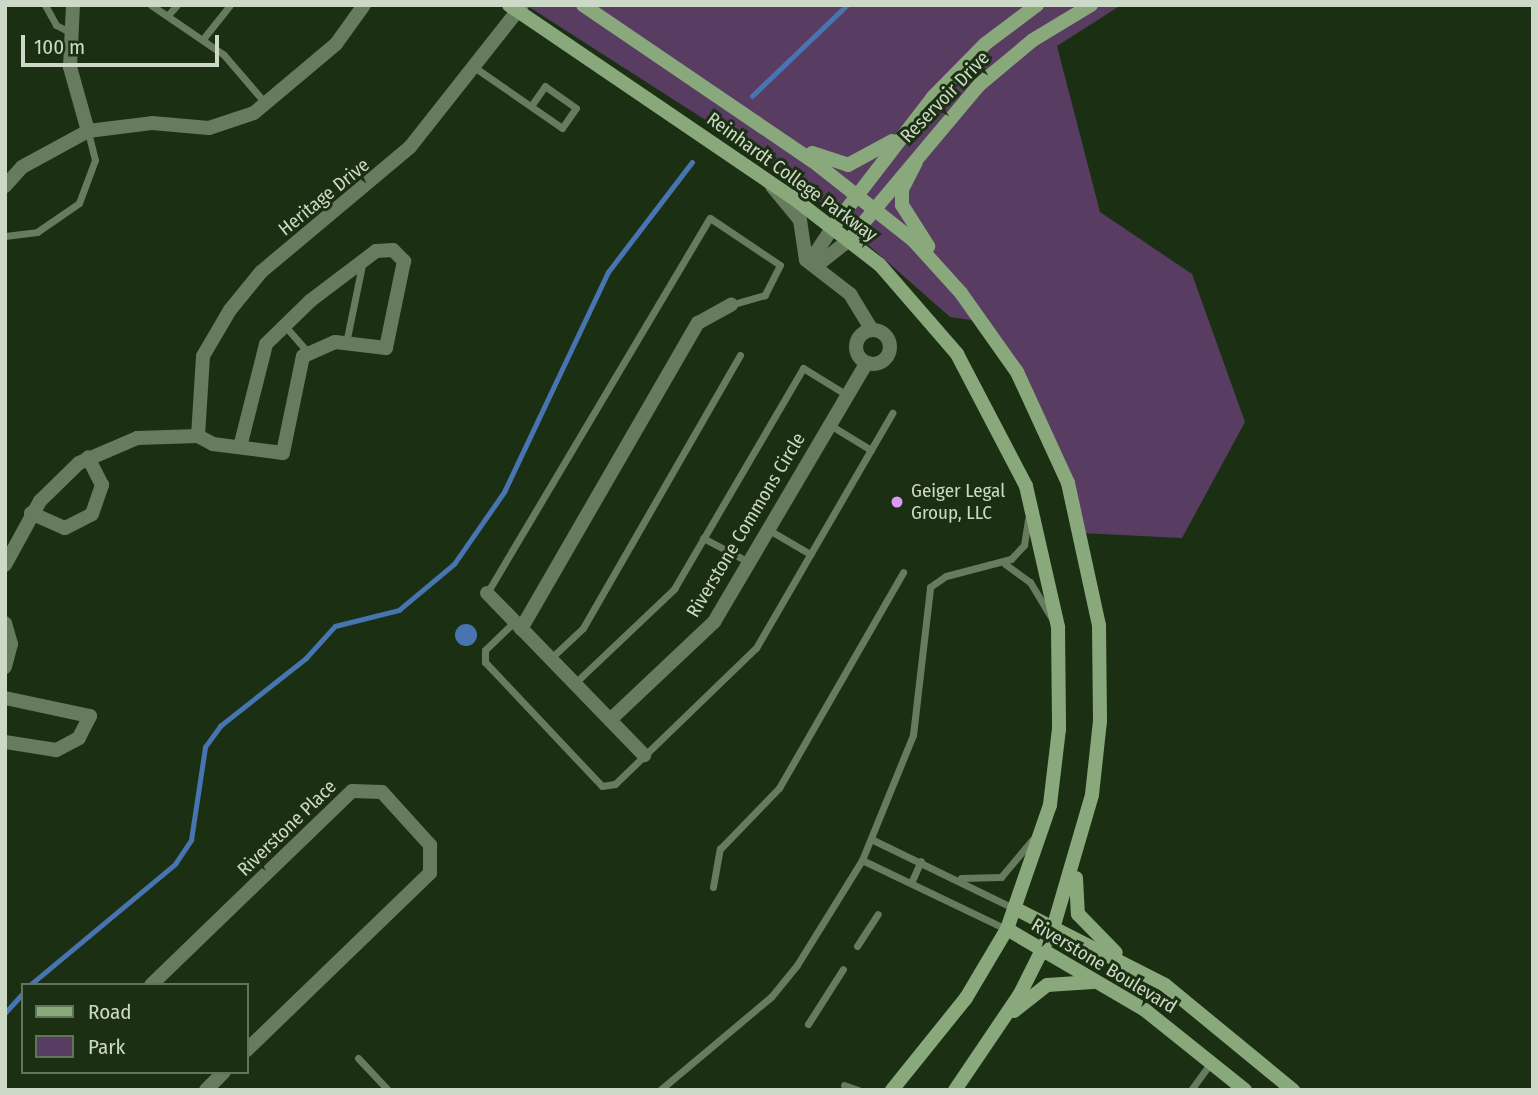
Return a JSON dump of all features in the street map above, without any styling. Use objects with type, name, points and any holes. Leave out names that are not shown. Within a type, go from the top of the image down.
[{"type":"street","points":[[73,5],[69,32],[70,67],[88,131]]},
{"type":"street","points":[[5,186],[22,167],[88,131],[152,123],[209,128],[267,104],[336,44],[364,5]]},
{"type":"street","name":"Reinhardt College Parkway","points":[[583,5],[874,205],[961,293],[1017,372],[1045,427],[1090,565],[1100,649],[1100,721],[1076,862],[1053,928],[1005,1018],[955,1090]]},
{"type":"street","name":"Reservoir Drive","points":[[833,227],[907,130],[985,44],[1037,5]]},
{"type":"street","name":"Reservoir Drive","points":[[849,240],[927,140],[1005,62],[1091,5]]},
{"type":"street","name":"Reinhardt College Parkway","points":[[516,7],[766,179],[849,240],[935,323],[983,395],[1026,486],[1058,627],[1060,703],[1050,805],[1007,929],[966,998],[892,1090]]},
{"type":"street","name":"Heritage Drive","points":[[198,436],[203,356],[230,310],[261,272],[376,182],[474,67],[516,7]]},
{"type":"street","points":[[778,138],[848,165],[867,160],[907,130]]},
{"type":"street","points":[[927,140],[902,190],[902,205],[961,293]]},
{"type":"street","points":[[766,179],[800,220],[802,251],[816,267]]},
{"type":"street","points":[[816,267],[817,251],[833,227]]},
{"type":"street","points":[[816,267],[849,240]]},
{"type":"street","points":[[5,565],[31,513],[88,457],[137,438],[198,436],[240,447],[283,453],[308,352],[318,345],[346,343],[386,348],[404,261],[393,250],[363,261],[266,344],[240,447]]},
{"type":"street","name":"Riverstone Commons Circle","points":[[816,267],[862,307],[873,330],[887,336],[890,351],[881,363],[866,363]]},
{"type":"street","points":[[518,625],[698,323],[731,305]]},
{"type":"street","name":"Riverstone Commons Circle","points":[[866,363],[856,344],[873,330]]},
{"type":"street","name":"Riverstone Commons Circle","points":[[610,720],[714,622],[866,363]]},
{"type":"street","points":[[31,513],[65,528],[92,514],[102,485],[88,457]]},
{"type":"street","points":[[487,593],[644,755]]},
{"type":"street","points":[[5,623],[11,644],[5,667]]},
{"type":"street","points":[[5,698],[90,716],[79,738],[56,750],[5,743]]},
{"type":"street","name":"Riverstone Place","points":[[153,983],[352,791],[382,792],[430,845],[430,873],[248,1049]]},
{"type":"street","points":[[1076,862],[1078,914],[1088,931],[1133,967]]},
{"type":"street","name":"Riverstone Boulevard","points":[[1016,909],[1133,967],[1211,1017],[1293,1090]]},
{"type":"street","name":"Riverstone Boulevard","points":[[1007,929],[1100,982],[1212,1061],[1245,1090]]},
{"type":"street","points":[[1005,1018],[1047,985],[1100,982]]},
{"type":"lane","points":[[45,5],[56,25],[69,32]]},
{"type":"lane","points":[[151,5],[203,39],[267,104]]},
{"type":"lane","points":[[168,15],[177,5]]},
{"type":"lane","points":[[203,39],[230,5]]},
{"type":"lane","points":[[474,67],[562,128],[576,108],[545,86],[531,106]]},
{"type":"lane","points":[[5,236],[37,232],[79,204],[94,160],[88,131]]},
{"type":"lane","points":[[487,593],[710,218],[780,265],[765,295],[731,305]]},
{"type":"lane","points":[[346,343],[363,261]]},
{"type":"lane","points":[[284,326],[308,352]]},
{"type":"lane","points":[[550,659],[583,628],[740,355]]},
{"type":"lane","points":[[575,684],[674,589],[803,368],[847,395]]},
{"type":"lane","points":[[518,625],[485,650],[485,662],[602,786],[615,784],[755,648],[892,413]]},
{"type":"lane","points":[[830,425],[871,450]]},
{"type":"lane","points":[[662,1089],[780,986],[862,860],[918,720],[930,587],[946,576],[1005,564],[1027,536],[1026,486]]},
{"type":"lane","points":[[768,530],[810,554]]},
{"type":"lane","points":[[704,538],[749,562]]},
{"type":"lane","points":[[1005,564],[1030,582],[1058,627]]},
{"type":"lane","points":[[713,887],[720,849],[779,788],[903,572]]},
{"type":"lane","points":[[950,875],[973,881],[1000,877],[1024,856],[1050,805]]},
{"type":"lane","points":[[871,839],[1016,909]]},
{"type":"lane","points":[[862,860],[1007,929]]},
{"type":"lane","points":[[911,883],[921,861]]},
{"type":"lane","points":[[858,946],[878,914]]},
{"type":"lane","points":[[808,1024],[843,969]]},
{"type":"lane","points":[[358,1058],[388,1090]]},
{"type":"lane","points":[[1191,1090],[1212,1061]]},
{"type":"lane","points":[[843,1084],[858,1090]]},
{"type":"green space","points":[[526,5],[1121,5],[1057,46],[1100,212],[1192,274],[1245,422],[1182,538],[1081,533],[1039,410],[985,322],[950,317],[782,169]]},
{"type":"water","points":[[466,624],[474,627],[477,635],[474,643],[466,646],[458,643],[455,635],[458,627]]},
{"type":"waterway","points":[[752,96],[847,5]]},
{"type":"waterway","points":[[32,983],[175,864],[191,840],[205,747],[220,726],[306,658],[335,626],[399,610],[454,564],[504,492],[608,272],[692,162]]},
{"type":"waterway","points":[[5,1013],[21,995]]},
{"type":"place","name":"Geiger Legal Group, LLC","points":[[897,502]]}]
